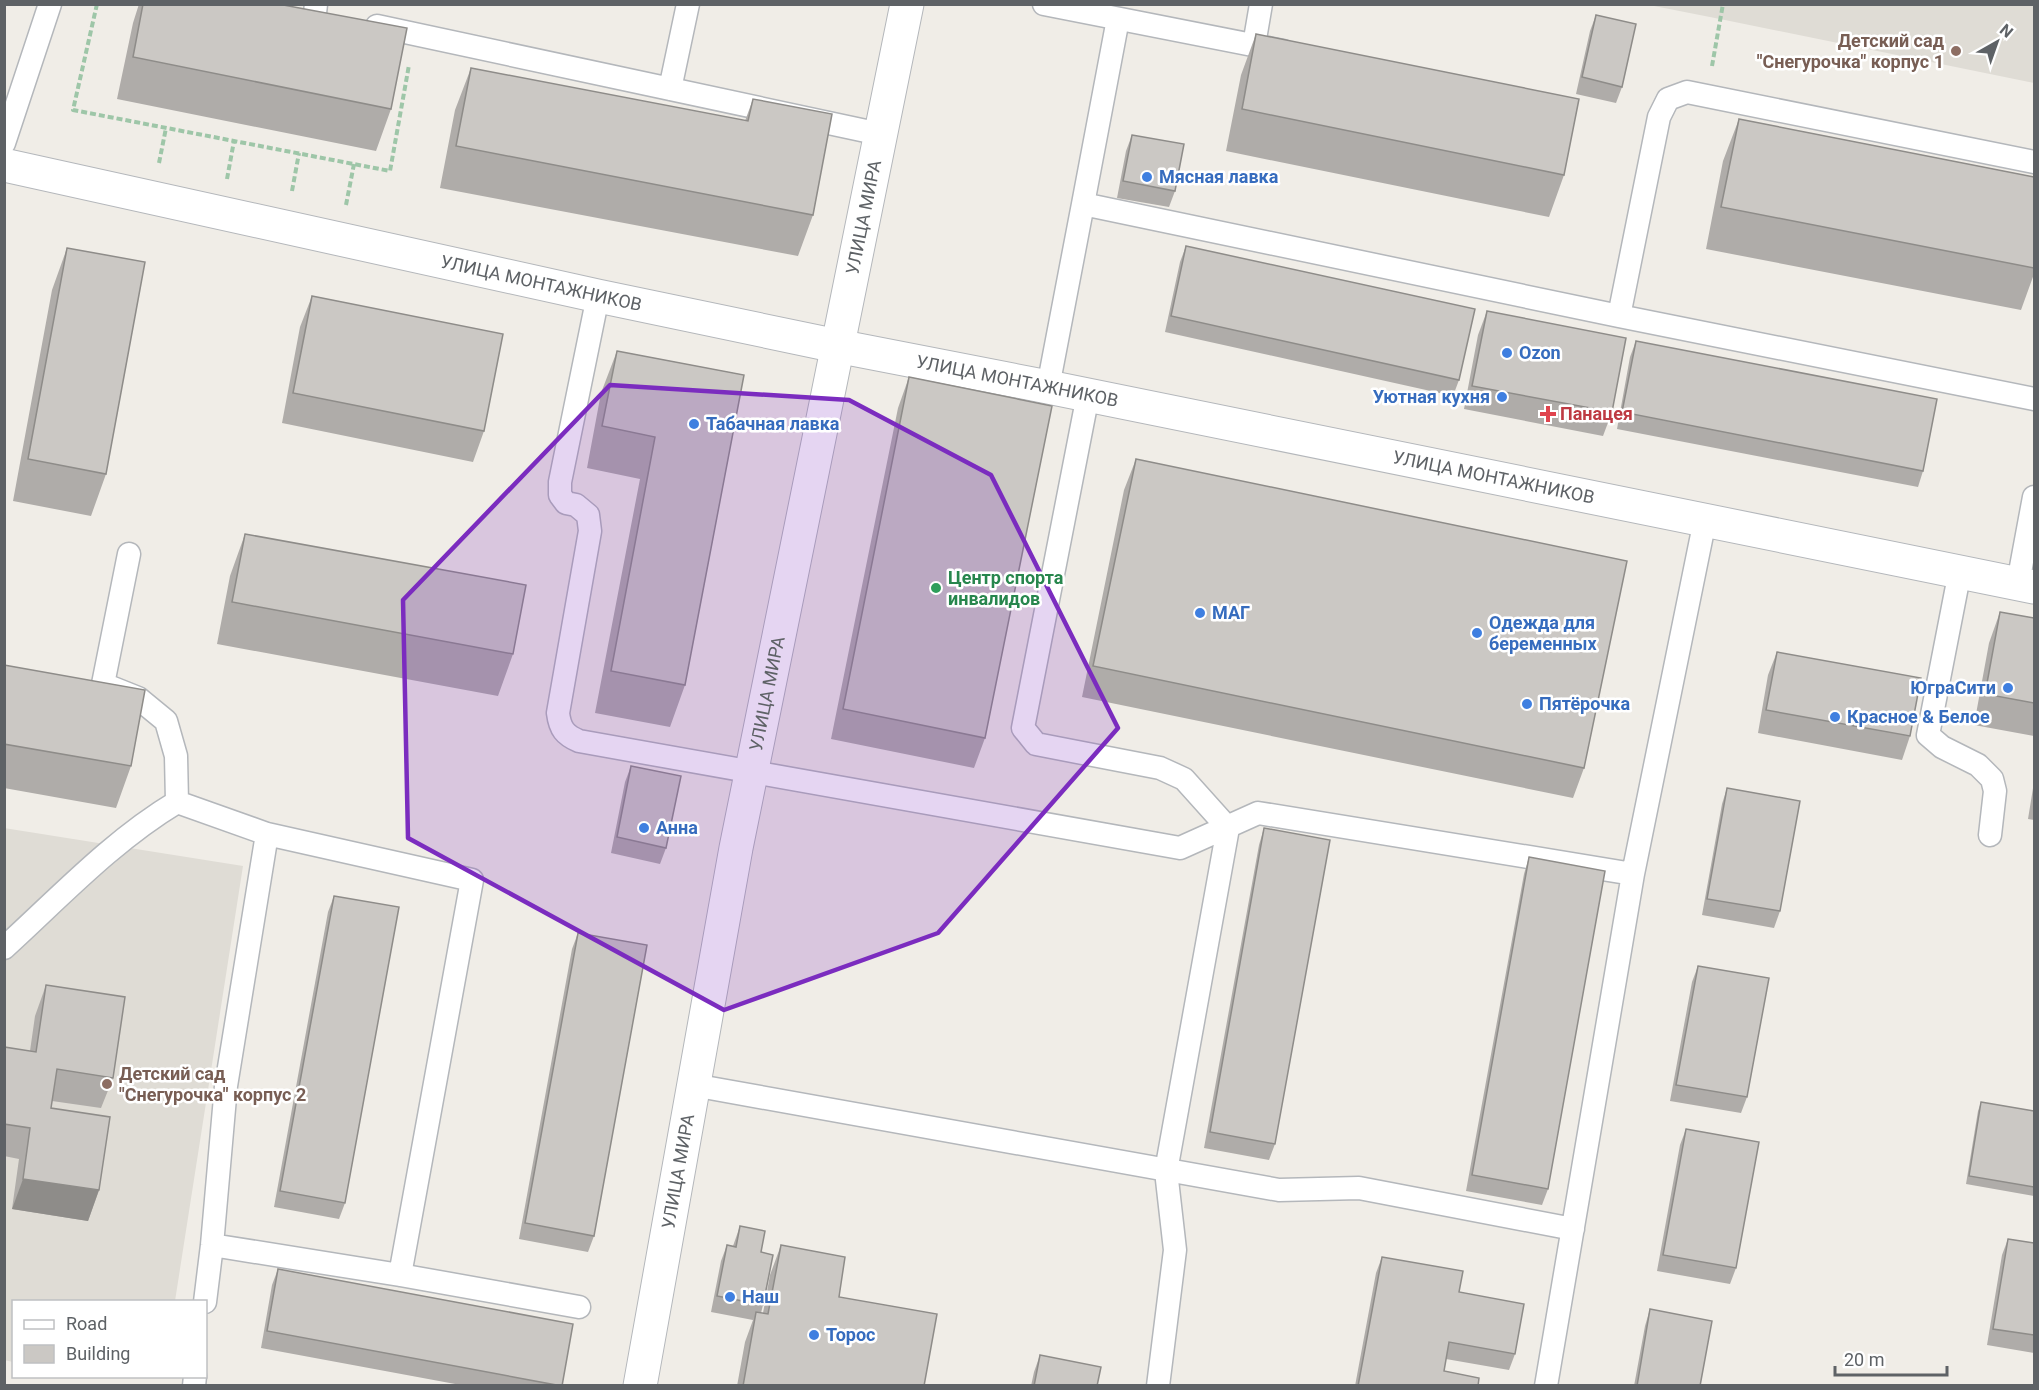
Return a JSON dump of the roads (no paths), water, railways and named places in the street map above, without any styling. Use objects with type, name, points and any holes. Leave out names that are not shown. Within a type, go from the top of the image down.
[{"type":"street","name":"УЛИЦА МИРА","points":[[640,1386],[752,771],[907,4]]},
{"type":"street","name":"УЛИЦА МОНТАЖНИКОВ","points":[[4,165],[598,296],[837,346],[2026,585]]},
{"type":"lane","points":[[4,143],[8,120],[50,4]]},
{"type":"lane","points":[[670,89],[688,4]]},
{"type":"lane","points":[[1044,4],[1300,54]]},
{"type":"lane","points":[[1254,45],[1262,4]]},
{"type":"lane","points":[[309,9],[337,18]]},
{"type":"lane","points":[[1048,387],[1118,19]]},
{"type":"lane","points":[[359,23],[880,134]]},
{"type":"lane","points":[[1619,316],[1659,117],[1668,99],[1687,92],[1706,95],[2034,162]]},
{"type":"lane","points":[[1083,204],[1619,316],[2034,399]]},
{"type":"lane","points":[[598,296],[560,482],[560,495],[566,503],[576,505],[588,515],[590,531],[558,713],[560,726],[567,736],[579,741],[1180,848],[1258,813],[1633,874]]},
{"type":"lane","points":[[1088,395],[1023,728],[1036,744],[1160,768],[1184,779],[1228,828]]},
{"type":"lane","points":[[2026,585],[2034,497]]},
{"type":"lane","points":[[1546,1386],[1633,874],[1705,520]]},
{"type":"lane","points":[[129,554],[92,682],[138,698],[166,721],[176,756],[177,802]]},
{"type":"lane","points":[[1960,571],[1928,735],[1942,747],[1978,765],[1992,779],[1995,791],[1990,835]]},
{"type":"lane","points":[[177,802],[267,834],[472,880],[400,1275]]},
{"type":"lane","points":[[4,948],[116,845],[150,818],[177,802]]},
{"type":"lane","points":[[1158,1386],[1175,1250],[1166,1171],[1228,828]]},
{"type":"lane","points":[[205,1300],[226,1086],[267,834]]},
{"type":"lane","points":[[693,1085],[1279,1190],[1359,1188],[1573,1229]]},
{"type":"lane","points":[[212,1245],[579,1307]]},
{"type":"place","name":"Детский сад \"Снегурочка\" корпус 1","points":[[1956,51]]},
{"type":"place","name":"Мясная лавка","points":[[1147,177]]},
{"type":"place","name":"Ozon","points":[[1507,353]]},
{"type":"place","name":"Уютная кухня","points":[[1502,397]]},
{"type":"place","name":"Панацея","points":[[1548,414]]},
{"type":"place","name":"Табачная лавка","points":[[694,424]]},
{"type":"place","name":"Центр спорта инвалидов","points":[[936,588]]},
{"type":"place","name":"МАГ","points":[[1200,613]]},
{"type":"place","name":"Одежда для беременных","points":[[1477,633]]},
{"type":"place","name":"ЮграСити","points":[[2008,688]]},
{"type":"place","name":"Пятёрочка","points":[[1527,704]]},
{"type":"place","name":"Красное & Белое","points":[[1835,717]]},
{"type":"place","name":"Анна","points":[[644,828]]},
{"type":"place","name":"Детский сад \"Снегурочка\" корпус 2","points":[[107,1084]]},
{"type":"place","name":"Наш","points":[[730,1297]]},
{"type":"place","name":"Торос","points":[[814,1335]]}]
